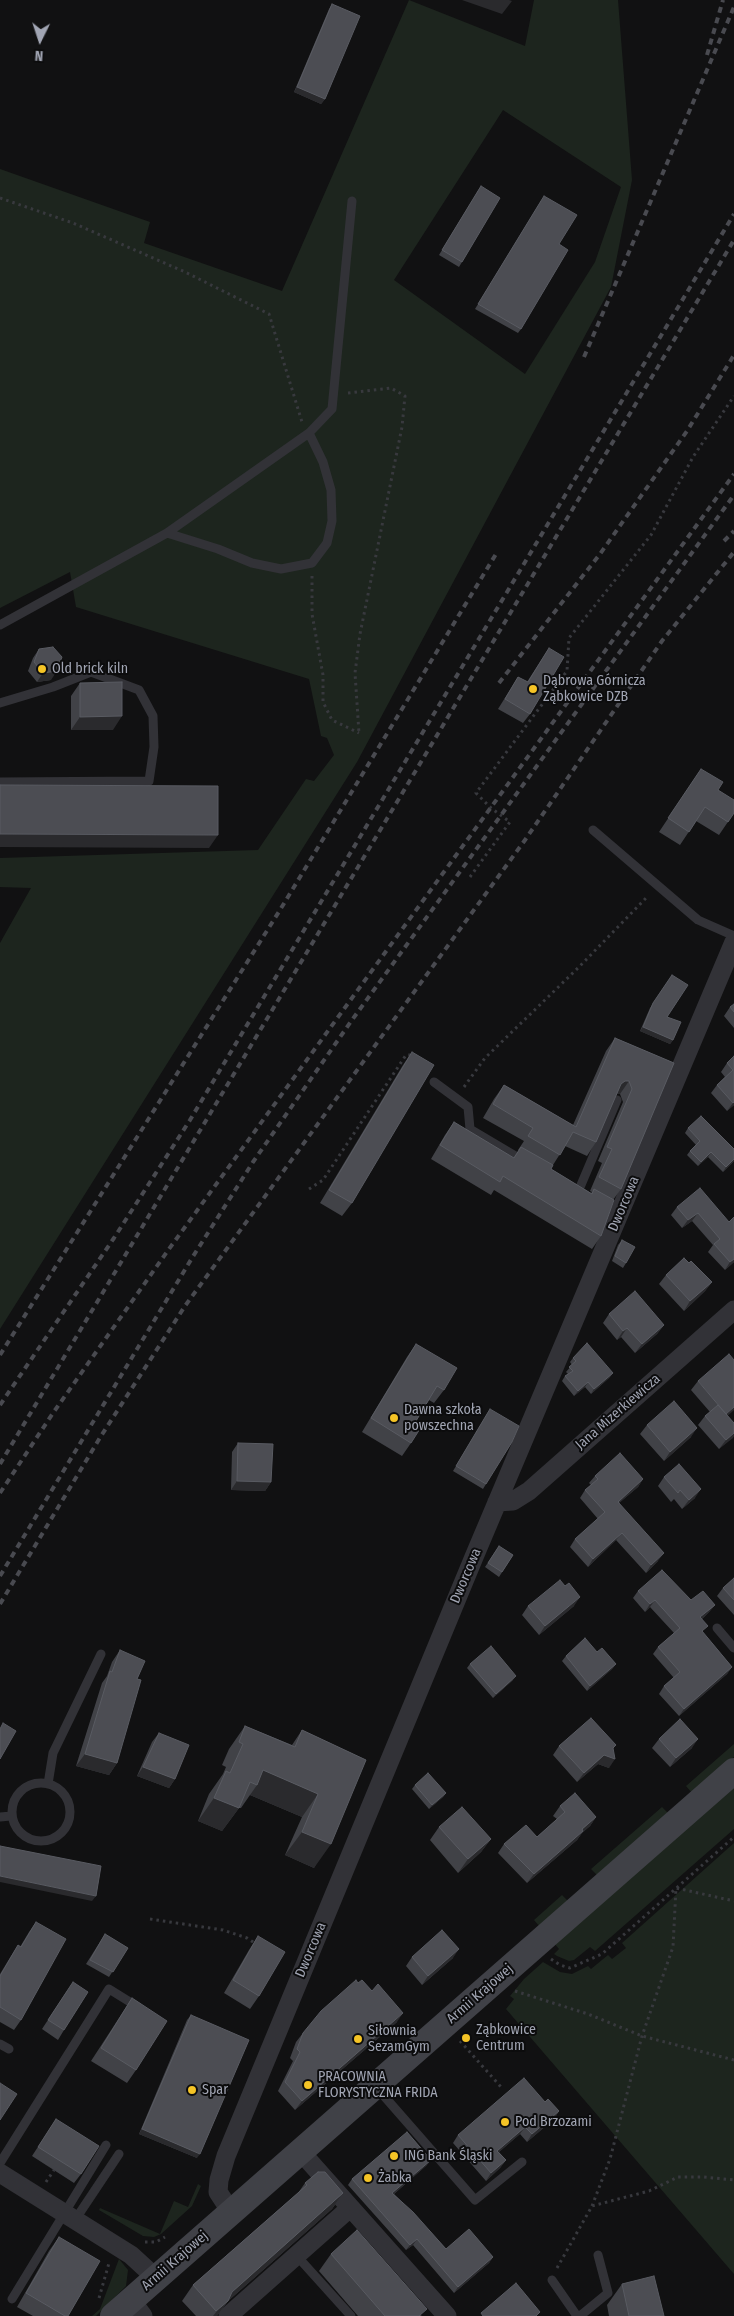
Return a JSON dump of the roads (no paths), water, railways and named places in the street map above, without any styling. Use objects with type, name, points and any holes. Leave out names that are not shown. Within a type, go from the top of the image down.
[{"type":"main road","name":"Armii Krajowej","points":[[121,2309],[156,2278],[225,2203],[301,2152],[734,1771]]},
{"type":"street","name":"Dworcowa","points":[[225,2203],[219,2180],[229,2148],[616,1212],[734,942]]},
{"type":"street","name":"Jana Mizerkiewicza","points":[[497,1502],[513,1501],[529,1491],[734,1310]]},
{"type":"street","points":[[301,2152],[448,2316]]},
{"type":"street","points":[[0,2173],[131,2255],[156,2278]]},
{"type":"street","points":[[231,2315],[350,2208]]},
{"type":"lane","points":[[0,625],[167,533],[308,433],[332,409],[352,201]]},
{"type":"lane","points":[[167,533],[218,549],[252,563],[281,569],[312,563],[326,543],[332,521],[331,490],[323,462],[308,433]]},
{"type":"lane","points":[[0,702],[53,687],[91,672],[139,690],[153,716],[154,747],[149,781],[0,782]]},
{"type":"lane","points":[[593,830],[698,920],[734,936]]},
{"type":"lane","points":[[434,1082],[468,1107],[470,1129],[536,1168]]},
{"type":"lane","points":[[578,1192],[617,1100]]},
{"type":"lane","points":[[717,1628],[734,1648]]},
{"type":"lane","points":[[48,1784],[53,1753],[101,1654]]},
{"type":"lane","points":[[48,1784],[64,1793],[71,1810],[66,1828],[53,1840],[35,1841],[19,1832],[12,1816],[15,1797],[30,1785],[48,1784]]},
{"type":"lane","points":[[0,1817],[12,1816]]},
{"type":"lane","points":[[0,2163],[109,1989],[149,2013]]},
{"type":"lane","points":[[0,2044],[9,2049]]},
{"type":"lane","points":[[376,2086],[475,2200],[522,2162]]},
{"type":"lane","points":[[70,2216],[106,2145]]},
{"type":"lane","points":[[12,2299],[70,2216],[119,2154]]},
{"type":"lane","points":[[296,2255],[351,2316]]},
{"type":"lane","points":[[552,2280],[579,2316],[608,2293],[598,2255]]},
{"type":"railway","points":[[707,55],[723,0]]},
{"type":"railway","points":[[584,357],[734,7]]},
{"type":"railway","points":[[0,1405],[114,1238],[190,1120],[734,214]]},
{"type":"railway","points":[[0,1464],[734,240]]},
{"type":"railway","points":[[499,683],[600,554],[687,431],[734,355]]},
{"type":"railway","points":[[0,1493],[53,1413],[169,1249],[734,474]]},
{"type":"railway","points":[[0,1576],[192,1258],[253,1162],[352,1020],[734,495]]},
{"type":"railway","points":[[724,541],[734,531]]},
{"type":"railway","points":[[0,1604],[101,1436],[185,1306],[525,840],[662,641],[734,552]]},
{"type":"railway","points":[[0,1355],[280,910],[496,554]]},
{"type":"place","name":"Old brick kiln","points":[[42,669]]},
{"type":"place","name":"Dąbrowa Górnicza Ząbkowice DZB","points":[[533,689]]},
{"type":"place","name":"Dawna szkoła powszechna","points":[[394,1418]]},
{"type":"place","name":"Ząbkowice Centrum","points":[[466,2038]]},
{"type":"place","name":"Siłownia SezamGym","points":[[358,2039]]},
{"type":"place","name":"PRACOWNIA FLORYSTYCZNA FRIDA","points":[[308,2085]]},
{"type":"place","name":"Spar","points":[[192,2090]]},
{"type":"place","name":"Pod Brzozami","points":[[505,2122]]},
{"type":"place","name":"ING Bank Śląski","points":[[394,2156]]},
{"type":"place","name":"Żabka","points":[[368,2178]]}]
